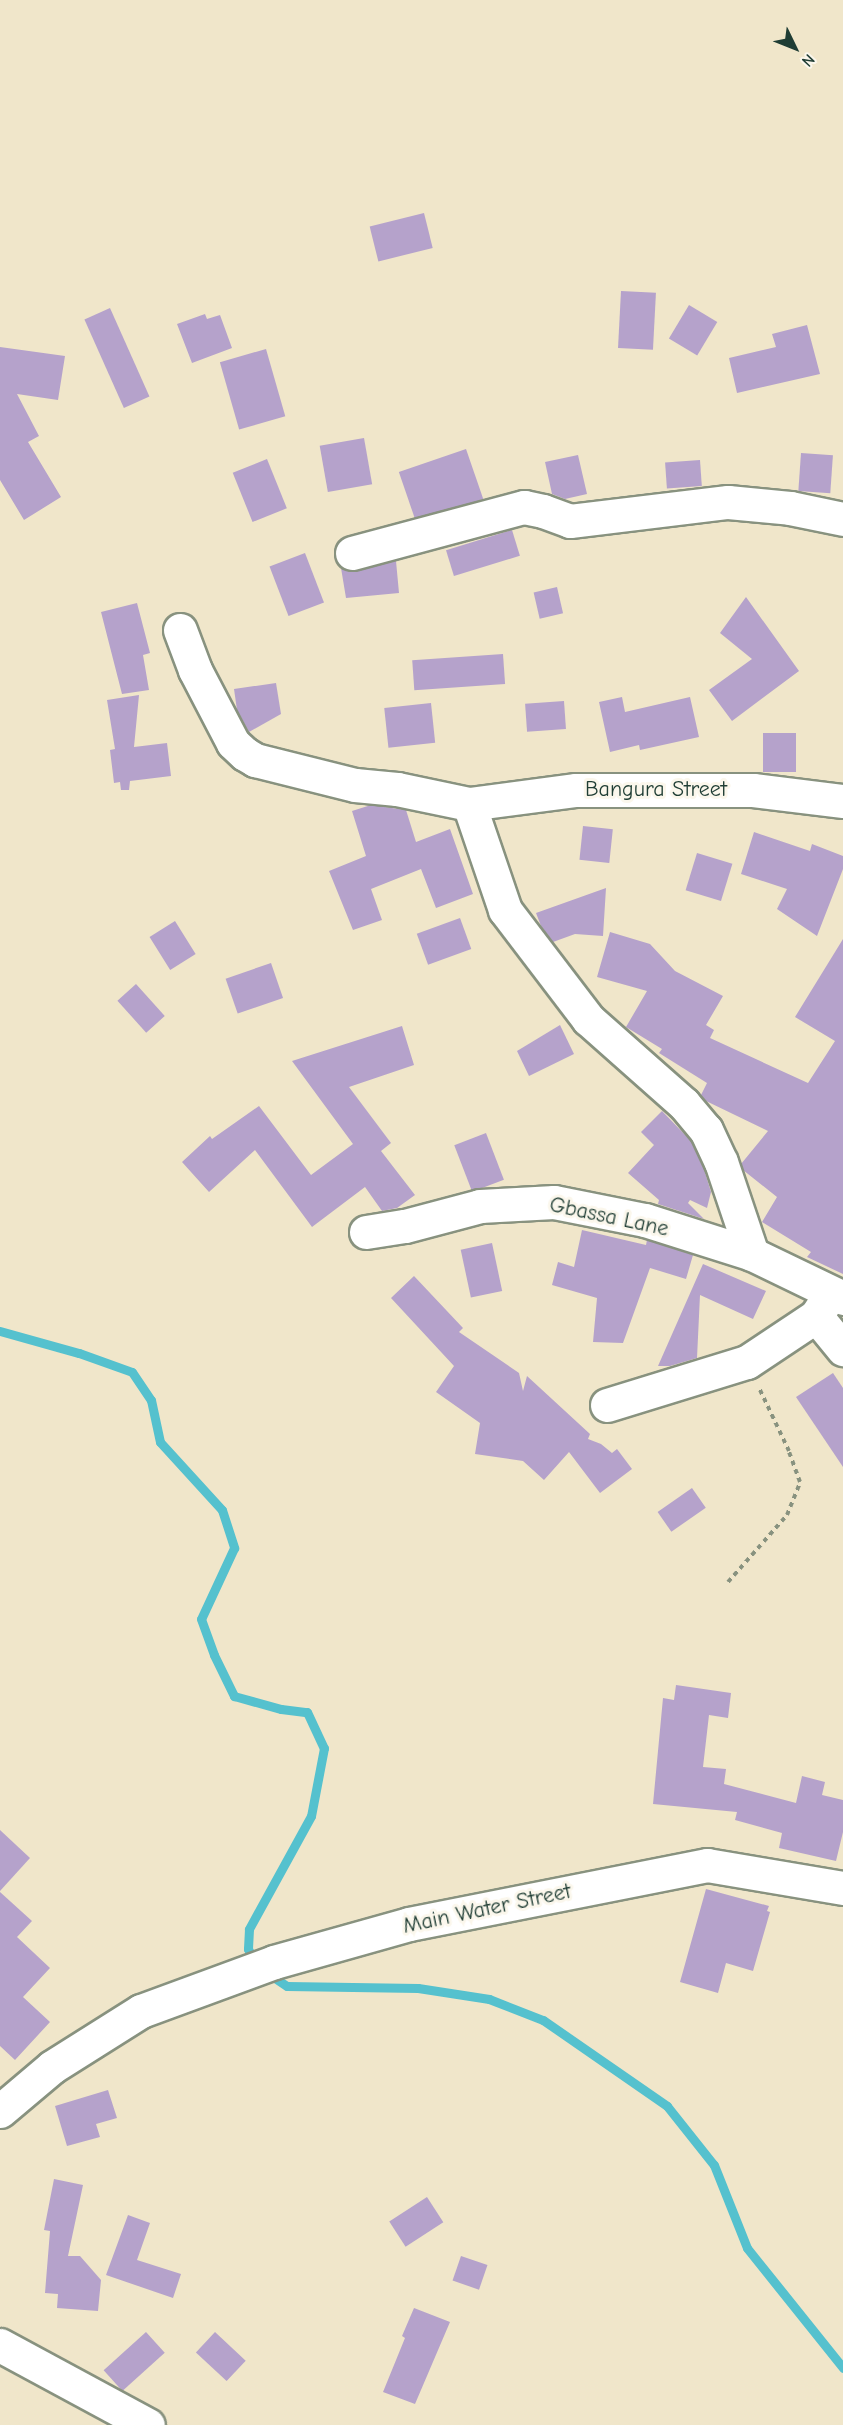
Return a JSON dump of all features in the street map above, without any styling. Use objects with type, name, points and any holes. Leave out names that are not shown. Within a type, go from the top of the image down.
[{"type":"street","points":[[352,553],[524,507],[570,521],[728,502],[790,508],[843,519]]},
{"type":"street","name":"Bangura Street","points":[[180,630],[195,670],[233,743],[255,760],[356,785],[398,789],[469,804],[576,790],[753,790],[843,801]]},
{"type":"street","points":[[469,804],[505,910],[588,1019],[684,1104],[706,1130],[721,1162],[752,1254]]},
{"type":"street","name":"Gbassa Lane","points":[[366,1232],[405,1226],[480,1206],[554,1202],[645,1221],[752,1254],[830,1302]]},
{"type":"street","points":[[607,1405],[747,1362],[830,1302],[843,1349]]},
{"type":"street","name":"Main Water Street","points":[[0,2111],[52,2067],[141,2011],[274,1962],[409,1924],[707,1865],[843,1888]]},
{"type":"street","points":[[0,2345],[148,2425]]},
{"type":"path","points":[[728,1582],[787,1515],[800,1482],[789,1451],[747,1362]]},
{"type":"building","points":[[424,213],[433,248],[378,261],[370,227]]},
{"type":"building","points":[[621,291],[656,293],[653,350],[618,348]]},
{"type":"building","points":[[689,305],[717,322],[697,355],[669,338]]},
{"type":"building","points":[[110,308],[149,397],[124,408],[84,319]]},
{"type":"building","points":[[205,314],[207,319],[220,315],[232,348],[192,363],[177,324]]},
{"type":"building","points":[[807,325],[820,374],[737,393],[729,358],[776,347],[772,334]]},
{"type":"building","points":[[0,347],[65,356],[58,400],[17,394],[39,436],[28,442],[61,497],[24,520],[0,480]]},
{"type":"building","points":[[266,349],[285,416],[239,430],[220,362]]},
{"type":"building","points":[[364,438],[372,484],[328,492],[320,446]]},
{"type":"building","points":[[466,449],[483,499],[416,522],[399,472]]},
{"type":"building","points":[[801,453],[833,455],[830,493],[798,491]]},
{"type":"building","points":[[578,455],[587,494],[565,499],[552,494],[545,462]]},
{"type":"building","points":[[267,459],[287,508],[253,522],[233,473]]},
{"type":"building","points":[[700,460],[702,486],[667,488],[665,462]]},
{"type":"building","points":[[512,530],[520,556],[454,576],[446,550]]},
{"type":"building","points":[[305,553],[324,602],[289,616],[270,567]]},
{"type":"building","points":[[396,561],[399,593],[346,598],[341,568],[357,571]]},
{"type":"building","points":[[557,587],[563,613],[540,619],[534,592]]},
{"type":"building","points":[[746,597],[799,671],[732,721],[709,690],[752,659],[720,633]]},
{"type":"building","points":[[137,603],[150,653],[143,655],[149,690],[122,694],[101,612]]},
{"type":"building","points":[[503,654],[505,684],[414,690],[412,660]]},
{"type":"building","points":[[276,683],[281,714],[249,732],[237,710],[234,689]]},
{"type":"building","points":[[139,695],[134,747],[167,743],[171,776],[130,781],[129,790],[121,790],[120,782],[114,783],[110,750],[115,749],[107,700]]},
{"type":"building","points":[[622,697],[625,712],[690,697],[699,737],[640,750],[639,745],[610,752],[599,702]]},
{"type":"building","points":[[564,701],[566,729],[527,732],[525,704]]},
{"type":"building","points":[[431,703],[435,743],[388,748],[384,708]]},
{"type":"building","points":[[763,733],[796,733],[796,772],[763,772]]},
{"type":"building","points":[[371,805],[406,810],[416,842],[450,829],[473,894],[436,908],[421,869],[371,889],[382,920],[353,930],[329,871],[366,856],[352,811]]},
{"type":"building","points":[[583,826],[613,829],[609,863],[579,860]]},
{"type":"building","points":[[754,832],[810,851],[812,844],[843,856],[843,869],[817,936],[777,909],[787,889],[741,874]]},
{"type":"building","points":[[697,853],[732,864],[721,901],[686,890]]},
{"type":"building","points":[[606,888],[603,936],[575,934],[553,942],[541,926],[536,913]]},
{"type":"building","points":[[460,918],[471,949],[428,965],[417,934]]},
{"type":"building","points":[[175,921],[196,954],[170,970],[150,937]]},
{"type":"building","points":[[610,932],[650,944],[675,971],[723,996],[706,1025],[714,1030],[710,1038],[808,1083],[835,1041],[795,1017],[843,939],[843,1274],[807,1257],[811,1252],[762,1222],[777,1197],[743,1170],[741,1164],[768,1131],[706,1101],[701,1095],[707,1083],[659,1053],[662,1049],[626,1027],[647,991],[597,977]]},
{"type":"building","points":[[271,963],[283,998],[238,1014],[226,979]]},
{"type":"building","points":[[136,984],[165,1016],[146,1033],[117,1001]]},
{"type":"building","points":[[560,1025],[574,1054],[529,1076],[517,1051]]},
{"type":"building","points":[[402,1026],[414,1065],[349,1087],[391,1143],[381,1151],[415,1195],[397,1208],[382,1211],[365,1187],[312,1227],[255,1150],[209,1192],[182,1162],[210,1136],[212,1139],[259,1106],[311,1175],[353,1144],[292,1061]]},
{"type":"building","points":[[662,1111],[691,1141],[704,1169],[711,1192],[707,1208],[690,1200],[688,1203],[704,1219],[658,1204],[659,1200],[628,1173],[654,1145],[641,1132]]},
{"type":"building","points":[[486,1133],[504,1180],[472,1192],[454,1145]]},
{"type":"building","points":[[582,1230],[646,1245],[647,1240],[693,1255],[686,1279],[650,1268],[623,1343],[593,1342],[597,1298],[552,1285],[558,1262],[574,1267]]},
{"type":"building","points":[[492,1243],[502,1291],[471,1298],[461,1250]]},
{"type":"building","points":[[703,1264],[766,1291],[753,1319],[700,1295],[697,1358],[670,1366],[658,1366]]},
{"type":"building","points":[[414,1276],[463,1328],[459,1332],[519,1373],[523,1391],[527,1376],[590,1434],[588,1439],[601,1444],[612,1453],[617,1449],[632,1469],[600,1493],[569,1452],[544,1480],[523,1461],[475,1454],[480,1423],[436,1392],[454,1366],[391,1298]]},
{"type":"building","points":[[833,1373],[843,1388],[843,1467],[796,1397]]},
{"type":"building","points":[[692,1488],[706,1508],[671,1532],[658,1512]]},
{"type":"building","points":[[676,1685],[731,1693],[728,1718],[709,1715],[703,1767],[726,1769],[724,1784],[796,1803],[802,1776],[825,1782],[822,1795],[843,1800],[843,1832],[836,1861],[779,1848],[782,1833],[735,1820],[737,1812],[653,1804],[663,1698],[674,1700]]},
{"type":"building","points":[[0,1830],[30,1858],[0,1891]]},
{"type":"building","points":[[706,1889],[769,1906],[767,1911],[770,1912],[753,1971],[726,1963],[718,1993],[680,1982]]},
{"type":"building","points":[[0,1892],[32,1921],[17,1937],[50,1968],[23,1997],[50,2022],[15,2060],[0,2046]]},
{"type":"building","points":[[108,2090],[117,2118],[96,2124],[100,2137],[67,2146],[55,2106]]},
{"type":"building","points":[[54,2179],[83,2185],[68,2256],[80,2256],[101,2280],[98,2311],[57,2308],[58,2294],[45,2293],[50,2231],[44,2230]]},
{"type":"building","points":[[427,2197],[443,2222],[406,2247],[389,2222]]},
{"type":"building","points":[[128,2215],[150,2223],[137,2260],[181,2274],[173,2298],[106,2275]]},
{"type":"building","points":[[461,2256],[487,2265],[479,2290],[453,2281]]},
{"type":"building","points":[[414,2308],[450,2322],[415,2404],[383,2392],[405,2338],[402,2336]]},
{"type":"building","points":[[146,2332],[165,2353],[122,2391],[104,2370]]},
{"type":"building","points":[[215,2332],[246,2361],[227,2381],[196,2352]]},
{"type":"waterway","points":[[0,1331],[79,1353],[132,1372],[151,1400],[160,1442],[222,1510],[234,1548],[201,1619],[214,1655],[234,1696],[281,1709],[307,1712],[324,1748],[311,1816],[249,1929],[248,1949],[256,1963]]},
{"type":"waterway","points":[[266,1972],[287,1986],[418,1988],[489,1999],[543,2020],[667,2106],[714,2165],[747,2248],[843,2368]]}]
